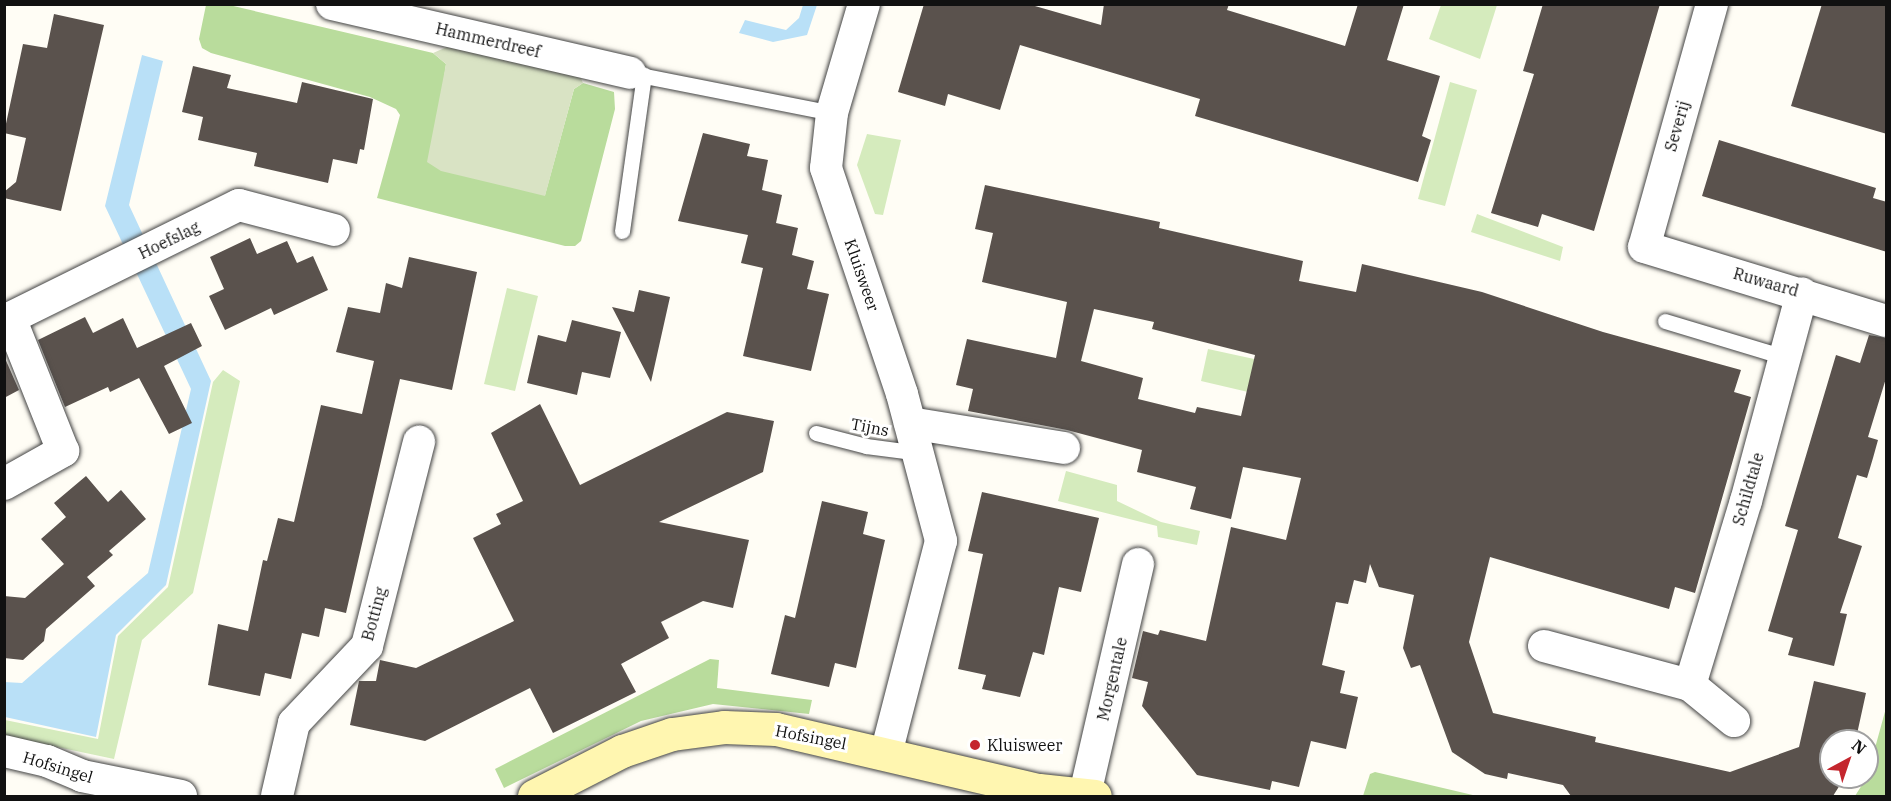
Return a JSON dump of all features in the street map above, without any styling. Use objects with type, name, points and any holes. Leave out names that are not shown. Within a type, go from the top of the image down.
[{"type":"street","name":"Hammerdreef","points":[[332,4],[637,74]]},
{"type":"street","name":"Kluisweer","points":[[864,4],[832,113],[826,168],[910,423],[941,541],[886,753]]},
{"type":"street","name":"Severij","points":[[1644,247],[1712,4]]},
{"type":"street","name":"Hoefslag","points":[[4,484],[63,451],[7,317],[121,265],[151,247],[239,206],[334,230]]},
{"type":"street","name":"Ruwaard","points":[[1644,247],[1802,293],[1887,321]]},
{"type":"street","name":"Schildtale","points":[[1690,685],[1746,501],[1802,293]]},
{"type":"street","points":[[910,423],[1064,448]]},
{"type":"street","name":"Botting","points":[[277,796],[294,723],[367,646],[419,442]]},
{"type":"street","name":"Morgentale","points":[[1090,795],[1138,564]]},
{"type":"street","points":[[1544,646],[1690,685],[1734,721]]},
{"type":"street","name":"Hofsingel","points":[[534,796],[622,751],[672,735],[724,727],[776,729],[886,753],[1038,793],[1090,795]]},
{"type":"street","name":"Hofsingel","points":[[4,751],[47,761],[81,776],[182,796]]},
{"type":"lane","name":"Hammerdreef","points":[[637,74],[832,113]]},
{"type":"lane","points":[[622,231],[637,74]]},
{"type":"lane","points":[[1665,321],[1784,357]]},
{"type":"lane","name":"Tijns","points":[[816,433],[866,446],[919,453]]},
{"type":"green space","points":[[206,5],[229,5],[433,53],[446,64],[443,85],[545,195],[574,89],[583,83],[614,92],[615,109],[581,241],[575,246],[565,246],[377,198],[400,115],[396,109],[370,97],[211,53],[202,48],[199,39]]},
{"type":"green space","points":[[1441,5],[1497,5],[1480,59],[1429,39]]},
{"type":"green space","points":[[447,47],[579,74],[583,83],[574,89],[545,196],[441,171],[427,162],[446,64],[433,53]]},
{"type":"green space","points":[[1450,82],[1477,90],[1445,206],[1418,199]]},
{"type":"green space","points":[[867,134],[901,140],[883,215],[875,214],[857,165]]},
{"type":"green space","points":[[1477,214],[1563,247],[1560,261],[1471,232]]},
{"type":"green space","points":[[507,288],[538,296],[515,391],[484,384]]},
{"type":"green space","points":[[1208,349],[1268,362],[1261,395],[1201,381]]},
{"type":"green space","points":[[223,370],[240,381],[193,593],[142,640],[114,759],[5,736],[5,720],[98,739],[118,636],[168,587],[213,382]]},
{"type":"green space","points":[[1066,471],[1117,485],[1117,501],[1161,522],[1200,531],[1197,545],[1158,537],[1157,526],[1058,501]]},
{"type":"green space","points":[[710,659],[719,660],[717,688],[812,700],[809,714],[713,704],[641,721],[504,788],[495,769]]},
{"type":"green space","points":[[1886,708],[1886,796],[1855,796],[1859,789],[1879,789],[1879,733]]},
{"type":"green space","points":[[1375,772],[1477,796],[1363,796],[1370,774]]},
{"type":"water","points":[[803,5],[817,5],[807,35],[773,42],[739,33],[745,20],[786,30],[799,18]]},
{"type":"water","points":[[142,55],[163,61],[129,205],[211,381],[166,585],[116,635],[96,737],[5,717],[4,682],[22,683],[148,573],[191,389],[105,206]]},
{"type":"building","points":[[924,4],[1028,4],[1101,25],[1104,4],[1229,4],[1227,10],[1345,46],[1358,4],[1404,4],[1387,60],[1440,76],[1422,136],[1431,140],[1418,182],[1195,116],[1200,99],[1020,45],[1000,110],[948,94],[945,106],[898,92]]},
{"type":"building","points":[[1543,4],[1660,4],[1594,231],[1542,214],[1538,227],[1491,213],[1534,74],[1523,71]]},
{"type":"building","points":[[1822,4],[1887,4],[1887,134],[1791,106]]},
{"type":"building","points":[[54,14],[104,25],[61,211],[4,198],[4,192],[16,182],[26,138],[4,133],[23,44],[47,48]]},
{"type":"building","points":[[193,66],[231,75],[227,88],[297,103],[302,82],[373,99],[364,150],[360,149],[357,164],[333,159],[328,183],[254,166],[257,153],[198,140],[203,117],[182,112]]},
{"type":"building","points":[[703,133],[750,144],[747,156],[768,160],[762,190],[782,195],[776,223],[798,228],[792,255],[814,261],[807,289],[829,294],[811,371],[743,356],[763,268],[741,263],[748,235],[678,221]]},
{"type":"building","points":[[1719,140],[1876,188],[1873,198],[1887,202],[1887,252],[1702,196]]},
{"type":"building","points":[[985,185],[1160,222],[1159,228],[1303,261],[1299,281],[1356,292],[1362,264],[1482,292],[1603,332],[1741,370],[1734,392],[1751,397],[1695,593],[1675,587],[1669,609],[1490,557],[1469,642],[1493,713],[1596,737],[1595,742],[1730,772],[1799,747],[1814,681],[1866,693],[1858,729],[1819,729],[1819,789],[1837,789],[1833,796],[1571,796],[1563,785],[1508,773],[1507,779],[1485,774],[1452,752],[1420,665],[1411,668],[1403,648],[1414,595],[1379,587],[1370,564],[1366,583],[1354,580],[1348,604],[1336,602],[1322,665],[1345,671],[1340,693],[1358,697],[1346,749],[1311,741],[1299,787],[1272,781],[1270,790],[1197,775],[1142,706],[1148,682],[1132,678],[1143,631],[1158,635],[1160,630],[1206,641],[1231,527],[1286,540],[1301,478],[1243,467],[1231,519],[1190,509],[1196,487],[1137,472],[1142,450],[1067,430],[968,411],[973,389],[956,385],[967,339],[1056,358],[1067,302],[982,282],[993,233],[975,229]],"holes":[[[1094,309],[1154,322],[1152,329],[1255,355],[1241,416],[1197,407],[1195,413],[1138,399],[1143,378],[1081,361]]]},
{"type":"building","points":[[250,238],[257,254],[287,241],[297,263],[313,256],[328,290],[274,315],[271,308],[225,330],[209,296],[224,289],[210,257]]},
{"type":"building","points":[[409,257],[477,272],[452,390],[400,379],[346,613],[325,608],[319,637],[302,633],[291,679],[265,673],[260,696],[208,685],[218,624],[248,631],[263,560],[267,561],[278,518],[294,522],[321,405],[362,414],[374,361],[336,352],[348,307],[380,313],[386,283],[402,288]]},
{"type":"building","points":[[639,290],[670,297],[651,382],[612,307],[634,312]]},
{"type":"building","points":[[85,317],[93,333],[123,318],[137,348],[191,323],[202,346],[164,366],[192,423],[169,434],[139,378],[110,392],[108,387],[65,407],[38,340]]},
{"type":"building","points":[[572,320],[621,332],[610,378],[582,372],[577,395],[527,383],[538,335],[566,342]]},
{"type":"building","points":[[1869,335],[1887,338],[1887,375],[1868,437],[1878,440],[1867,478],[1857,475],[1838,538],[1862,546],[1840,613],[1847,614],[1834,666],[1788,655],[1793,638],[1768,631],[1798,530],[1785,526],[1836,355],[1860,363]]},
{"type":"building","points":[[4,356],[19,390],[4,398]]},
{"type":"building","points":[[540,404],[580,485],[727,412],[774,421],[763,472],[659,522],[749,540],[733,608],[703,601],[661,622],[669,638],[621,664],[636,692],[553,733],[530,688],[425,741],[350,725],[359,681],[376,681],[380,660],[416,668],[514,621],[473,538],[501,524],[496,514],[523,501],[491,433]]},
{"type":"building","points":[[86,476],[108,502],[121,490],[146,519],[109,551],[113,555],[87,577],[95,586],[46,629],[44,641],[23,660],[4,658],[4,596],[25,598],[64,564],[41,539],[66,517],[54,503]]},
{"type":"building","points":[[982,492],[1099,518],[1081,592],[1059,587],[1044,655],[1033,652],[1020,697],[982,689],[986,675],[958,669],[983,554],[968,551]]},
{"type":"building","points":[[822,501],[868,512],[863,534],[885,540],[856,668],[835,663],[829,687],[771,674],[785,615],[795,618]]},
{"type":"place","name":"Kluisweer","points":[[975,745]]}]
